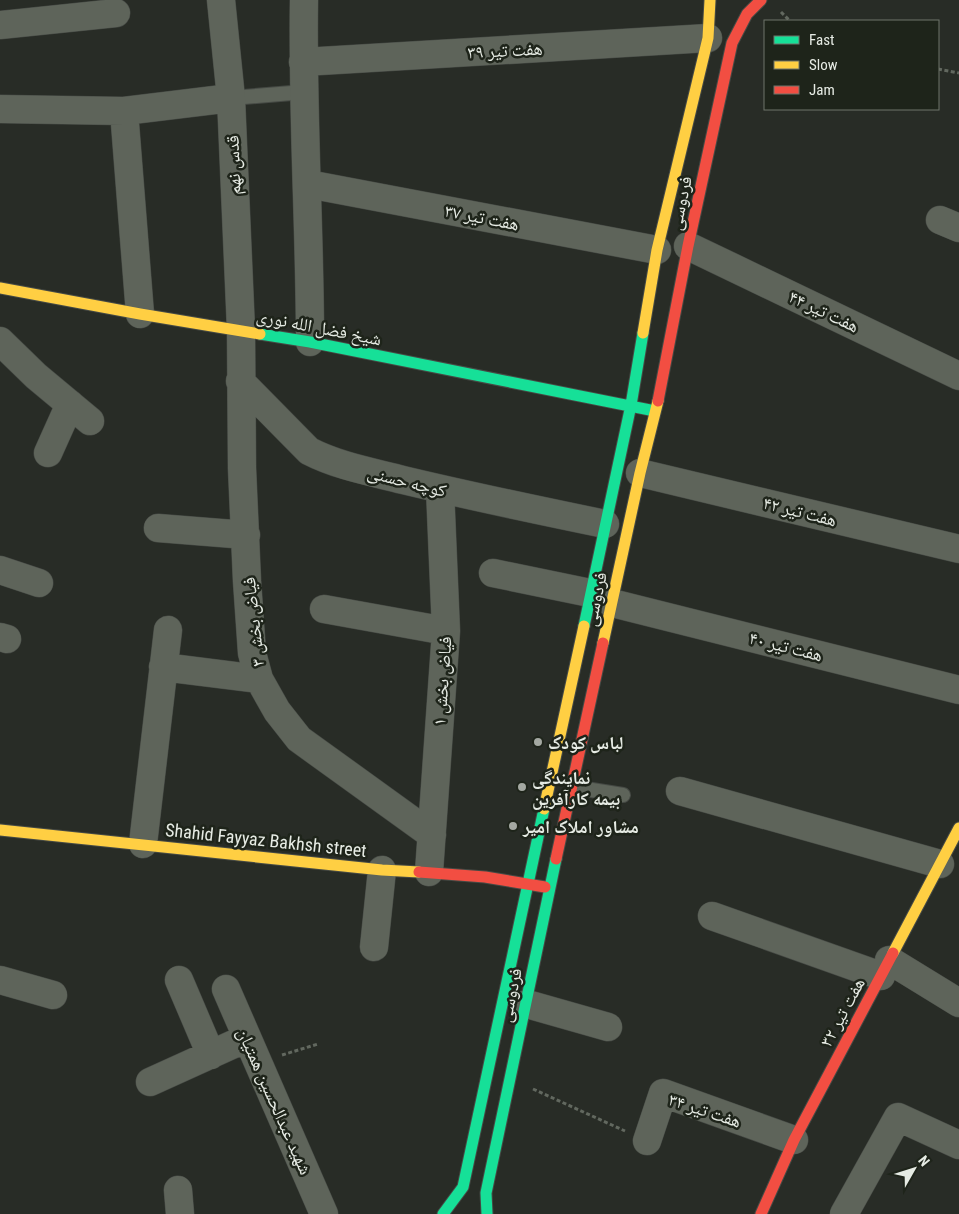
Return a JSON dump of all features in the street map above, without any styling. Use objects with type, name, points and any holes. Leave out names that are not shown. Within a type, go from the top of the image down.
[{"type":"main road","name":"فردوسی","points":[[708,38],[710,0]]},
{"type":"main road","name":"فردوسی","points":[[487,1214],[486,1192],[573,787],[601,598],[604,524],[631,406],[657,250],[716,0]]},
{"type":"main road","name":"فردوسی","points":[[443,1214],[463,1187],[528,883],[601,598],[640,473],[656,411],[688,246],[732,43],[746,14],[761,0]]},
{"type":"main road","name":"شیخ فضل الله نوری","points":[[0,288],[140,314],[310,342],[656,411]]},
{"type":"main road","name":"Shahid Fayyaz Bakhsh street","points":[[0,830],[382,870],[429,872],[528,883],[551,888]]},
{"type":"main road","name":"هفت تیر ۳۲","points":[[761,1214],[794,1140],[959,830]]},
{"type":"street","name":"قدس نهم","points":[[221,0],[231,98],[241,330]]},
{"type":"street","points":[[304,0],[303,62],[308,184],[310,342]]},
{"type":"street","points":[[0,25],[116,13]]},
{"type":"street","name":"هفت تیر ۳۹","points":[[303,62],[708,38]]},
{"type":"street","points":[[0,109],[124,111],[231,98]]},
{"type":"street","points":[[124,111],[140,314]]},
{"type":"street","name":"هفت تیر ۳۷","points":[[308,184],[657,250]]},
{"type":"street","name":"هفت تیر ۴۴","points":[[688,246],[959,376]]},
{"type":"street","name":"فیاض بخش ۳","points":[[241,330],[242,468],[247,581],[252,653],[259,679],[277,711],[299,738],[432,835]]},
{"type":"street","points":[[0,341],[36,376],[80,412],[48,453]]},
{"type":"street","name":"کوچه حسنی","points":[[240,380],[309,451],[333,461],[440,489],[604,524]]},
{"type":"street","name":"هفت تیر ۴۲","points":[[640,473],[959,549]]},
{"type":"street","name":"فیاض بخش ۱","points":[[429,872],[446,630],[440,489]]},
{"type":"street","points":[[158,528],[246,535]]},
{"type":"street","points":[[0,570],[39,583]]},
{"type":"street","name":"هفت تیر ۴۰","points":[[493,573],[601,598],[959,690]]},
{"type":"street","points":[[324,609],[446,630]]},
{"type":"street","points":[[143,844],[168,630]]},
{"type":"street","points":[[163,667],[259,679]]},
{"type":"street","points":[[680,791],[940,864]]},
{"type":"street","points":[[374,947],[382,870]]},
{"type":"street","points":[[712,916],[885,968],[959,1003]]},
{"type":"street","points":[[0,980],[53,995]]},
{"type":"street","points":[[179,980],[211,1055]]},
{"type":"street","name":"شهید عبدالحسین همتیان","points":[[226,988],[324,1214]]},
{"type":"street","points":[[526,1004],[608,1027]]},
{"type":"street","points":[[150,1082],[247,1038]]},
{"type":"street","name":"هفت تیر ۳۴","points":[[647,1141],[663,1094],[794,1140]]},
{"type":"street","points":[[844,1214],[898,1117],[959,1145]]},
{"type":"lane","points":[[231,98],[304,92]]},
{"type":"lane","points":[[573,787],[623,795]]},
{"type":"path","points":[[939,69],[959,73]]},
{"type":"path","points":[[258,1063],[318,1044]]},
{"type":"path","points":[[510,1078],[647,1141]]},
{"type":"traffic: fast","points":[[584,626],[631,405],[643,333]]},
{"type":"traffic: fast","points":[[260,334],[310,342],[650,410]]},
{"type":"traffic: fast","points":[[443,1214],[463,1187],[544,809]]},
{"type":"traffic: fast","points":[[487,1214],[486,1193],[556,859]]},
{"type":"traffic: slow","points":[[643,333],[657,250],[708,38],[710,0]]},
{"type":"traffic: slow","points":[[0,288],[260,334]]},
{"type":"traffic: slow","points":[[603,643],[640,473],[658,401]]},
{"type":"traffic: slow","points":[[544,809],[584,626]]},
{"type":"traffic: slow","points":[[893,953],[959,828]]},
{"type":"traffic: slow","points":[[0,830],[382,870],[419,872]]},
{"type":"traffic: jam","points":[[658,401],[688,246],[732,43],[747,14],[761,0]]},
{"type":"traffic: jam","points":[[556,859],[603,643]]},
{"type":"traffic: jam","points":[[419,872],[485,877],[545,887]]},
{"type":"traffic: jam","points":[[761,1214],[794,1140],[893,953]]},
{"type":"place","name":"لباس کودک","points":[[538,742]]},
{"type":"place","name":"نمایندگی بیمه کارآفرین","points":[[522,787]]},
{"type":"place","name":"مشاور املاک امیر","points":[[513,826]]}]
